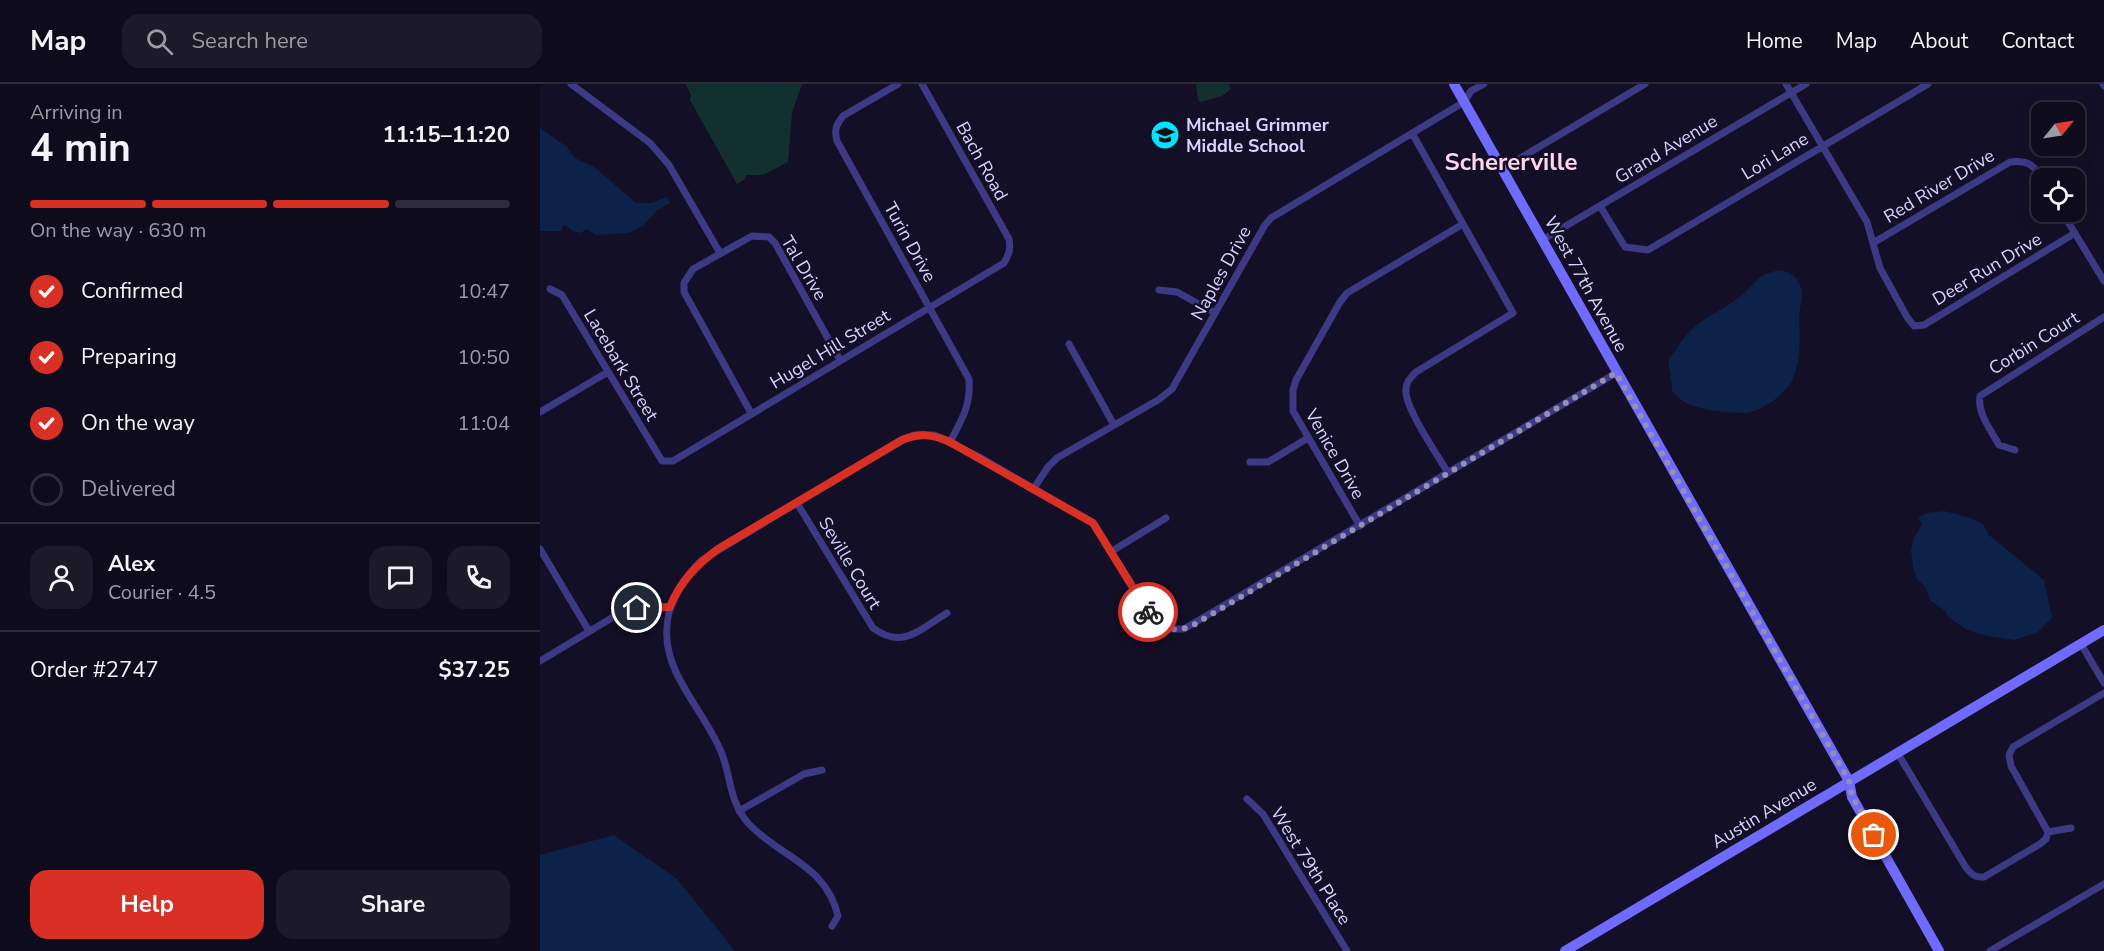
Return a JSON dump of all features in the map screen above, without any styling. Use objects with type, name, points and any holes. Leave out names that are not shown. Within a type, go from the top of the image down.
[{"type":"street","points":[[571,84],[650,143],[669,165],[720,253],[693,269],[684,283],[684,292],[752,413]]},
{"type":"street","name":"Turin Drive","points":[[898,84],[843,116],[836,124],[835,132],[837,141],[969,379],[970,396],[967,409],[950,442]]},
{"type":"street","name":"Bach Road","points":[[922,84],[1009,239],[1011,247],[1009,255]]},
{"type":"street","name":"West 77th Avenue","points":[[1454,84],[1849,781],[1852,796],[1939,951]]},
{"type":"street","name":"Naples Drive","points":[[1034,488],[1057,458],[1158,400],[1172,389],[1271,218],[1464,102],[1472,91],[1484,84]]},
{"type":"street","points":[[1502,169],[1645,84]]},
{"type":"street","points":[[1786,84],[1867,222],[1873,243]]},
{"type":"street","name":"Grand Avenue","points":[[1542,240],[1806,84]]},
{"type":"street","name":"Lori Lane","points":[[1600,206],[1625,247],[1648,250],[1928,84]]},
{"type":"street","points":[[1412,133],[1512,313],[1416,372],[1407,383],[1405,390],[1409,406],[1448,473]]},
{"type":"street","name":"Red River Drive","points":[[1873,243],[2010,162],[2023,160],[2036,168]]},
{"type":"street","points":[[2068,222],[2104,281]]},
{"type":"street","name":"Venice Drive","points":[[1360,526],[1293,411],[1293,390],[1340,302],[1356,287],[1463,224]]},
{"type":"street","name":"Deer Run Drive","points":[[1873,243],[1880,268],[1914,326],[1924,325],[2075,233]]},
{"type":"street","name":"Tal Drive","points":[[720,253],[752,236],[769,237],[775,243],[840,360]]},
{"type":"street","name":"Hugel Hill Street","points":[[662,461],[673,460],[1004,263],[1009,255]]},
{"type":"street","name":"Lacebark Street","points":[[550,289],[562,295],[662,461]]},
{"type":"street","points":[[1159,290],[1178,292],[1215,313]]},
{"type":"street","name":"Corbin Court","points":[[2015,450],[2000,445],[1979,407],[1980,396],[2104,316]]},
{"type":"street","points":[[1069,344],[1114,425]]},
{"type":"street","points":[[540,412],[608,372]]},
{"type":"street","points":[[832,926],[838,916],[834,902],[825,886],[805,865],[748,823],[739,811],[731,794],[720,749],[676,674],[670,659],[667,628],[670,607],[684,580],[702,560],[902,440],[925,434],[934,435],[1034,488],[1093,523],[1155,621],[1168,629],[1184,629],[1616,373]]},
{"type":"street","points":[[1250,462],[1268,462],[1308,438]]},
{"type":"street","name":"Seville Court","points":[[797,502],[873,628],[891,638],[903,638],[946,613]]},
{"type":"street","points":[[1112,551],[1167,518]]},
{"type":"street","points":[[540,549],[589,631]]},
{"type":"street","points":[[540,661],[615,616],[637,608],[670,607]]},
{"type":"street","name":"Austin Avenue","points":[[1565,951],[2104,630]]},
{"type":"street","points":[[2081,644],[2104,683]]},
{"type":"street","points":[[1897,752],[1972,875],[1979,878],[1989,875],[2040,844],[2046,839],[2048,832],[2011,766],[2009,755],[2013,747],[2104,693]]},
{"type":"street","points":[[739,811],[804,774],[822,770]]},
{"type":"street","name":"West 79th Place","points":[[1247,798],[1263,814],[1347,951]]},
{"type":"street","points":[[2048,832],[2071,828]]},
{"type":"street","points":[[1990,951],[2104,884]]},
{"type":"green space","points":[[686,84],[802,84],[792,113],[788,162],[763,175],[746,175],[745,179],[737,184],[690,100],[691,95]]},
{"type":"green space","points":[[1196,84],[1228,84],[1231,89],[1222,96],[1200,102]]},
{"type":"water","points":[[540,128],[567,147],[575,158],[594,167],[636,203],[652,203],[666,197],[670,203],[657,210],[644,225],[629,233],[596,235],[586,229],[581,233],[572,231],[565,225],[562,226],[561,231],[540,231]]},
{"type":"water","points":[[1779,270],[1786,272],[1799,282],[1802,294],[1798,362],[1794,376],[1786,389],[1759,409],[1744,413],[1703,409],[1681,400],[1672,391],[1669,360],[1684,338],[1698,324],[1738,298],[1759,278]]},
{"type":"water","points":[[1944,511],[1983,524],[1989,535],[2044,580],[2052,617],[2038,632],[2015,640],[1987,636],[1966,629],[1949,618],[1944,610],[1930,600],[1926,588],[1917,579],[1911,550],[1913,540],[1922,524],[1918,517],[1927,513]]},
{"type":"water","points":[[614,835],[677,879],[735,951],[540,951],[540,855]]},
{"type":"way so far","points":[[1148,612],[1160,626],[1168,629],[1184,629],[1192,626],[1616,373],[1849,781],[1852,796],[1874,835]]},
{"type":"place","name":"Michael Grimmer Middle School","points":[[1165,135]]},
{"type":"district","name":"Schererville","points":[[1511,162]]},
{"type":"route","points":[[637,608],[670,607],[684,580],[702,560],[718,549],[902,440],[914,435],[925,434],[934,435],[981,458],[1087,518],[1099,529],[1148,612]]}]
